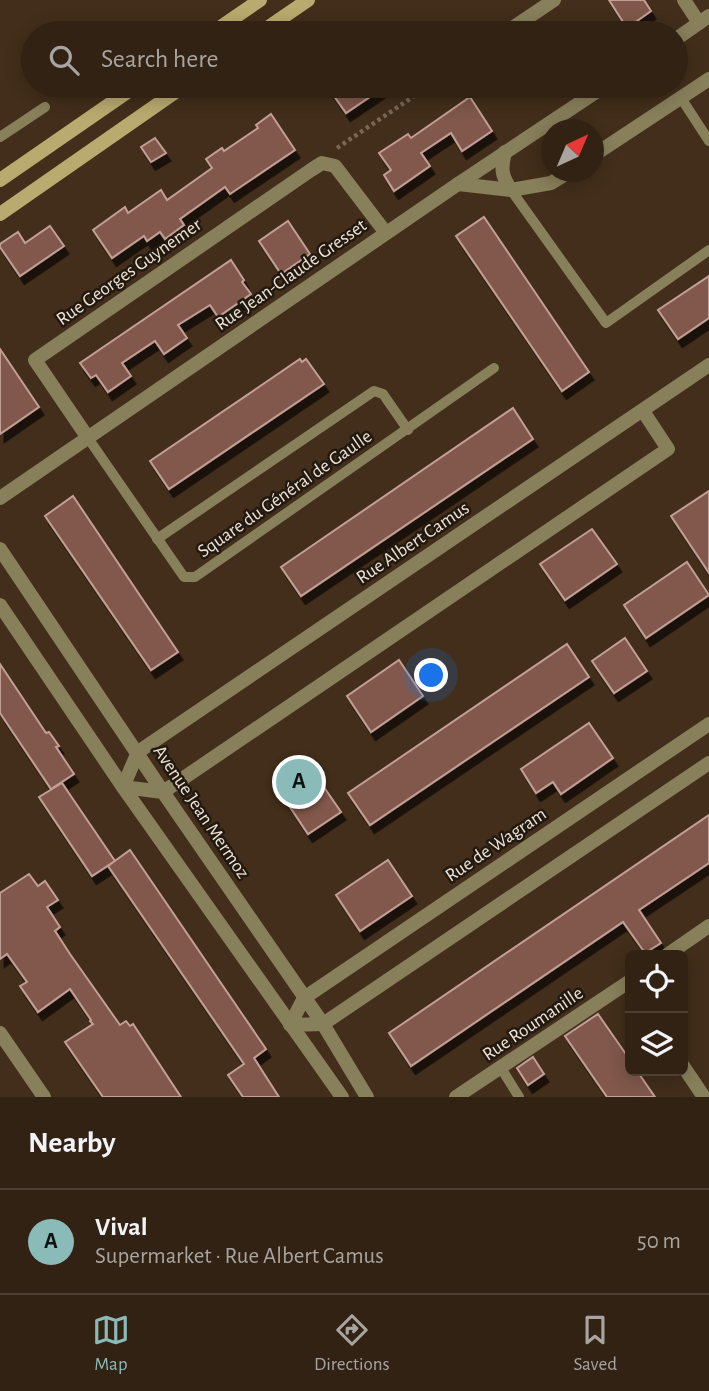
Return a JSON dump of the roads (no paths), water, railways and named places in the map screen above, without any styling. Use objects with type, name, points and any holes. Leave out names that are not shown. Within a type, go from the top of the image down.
[{"type":"main road","points":[[229,21],[260,0]]},
{"type":"main road","points":[[277,21],[308,0]]},
{"type":"main road","points":[[0,180],[119,98]]},
{"type":"main road","points":[[0,214],[167,98]]},
{"type":"street","points":[[523,21],[554,0]]},
{"type":"street","points":[[684,0],[704,19],[688,30]]},
{"type":"street","points":[[688,93],[709,79]]},
{"type":"street","name":"Rue Jean-Claude Gresset","points":[[0,498],[587,98]]},
{"type":"street","points":[[604,148],[681,98]]},
{"type":"street","points":[[505,152],[501,167],[503,179],[511,190]]},
{"type":"street","name":"Rue Georges Guynemer","points":[[88,438],[35,360],[323,163],[335,166],[386,233]]},
{"type":"street","points":[[458,184],[511,190],[553,182]]},
{"type":"street","name":"Rue Albert Camus","points":[[138,752],[709,365]]},
{"type":"street","points":[[122,788],[163,792],[668,449],[643,411]]},
{"type":"street","name":"Avenue Jean Mermoz","points":[[0,549],[323,1024],[367,1097]]},
{"type":"street","points":[[0,605],[122,788],[342,1097]]},
{"type":"street","name":"Rue de Wagram","points":[[304,998],[709,724]]},
{"type":"street","points":[[122,788],[138,752]]},
{"type":"street","points":[[290,1026],[323,1024],[709,763]]},
{"type":"street","points":[[674,950],[709,926]]},
{"type":"street","name":"Rue Roumanille","points":[[456,1097],[625,988]]},
{"type":"street","points":[[290,1026],[304,998]]},
{"type":"street","points":[[0,1033],[44,1097]]},
{"type":"street","points":[[688,1073],[704,1097]]},
{"type":"lane","points":[[681,98],[709,141]]},
{"type":"lane","points":[[0,137],[45,107]]},
{"type":"lane","points":[[511,190],[606,323],[709,250]]},
{"type":"lane","name":"Square du Général de Gaulle","points":[[88,438],[184,577],[195,578],[494,368]]},
{"type":"lane","name":"Square du Général de Gaulle","points":[[157,539],[374,391],[383,394],[408,430]]},
{"type":"lane","points":[[501,1068],[519,1097]]},
{"type":"place","name":"Vival","points":[[299,782]]}]
